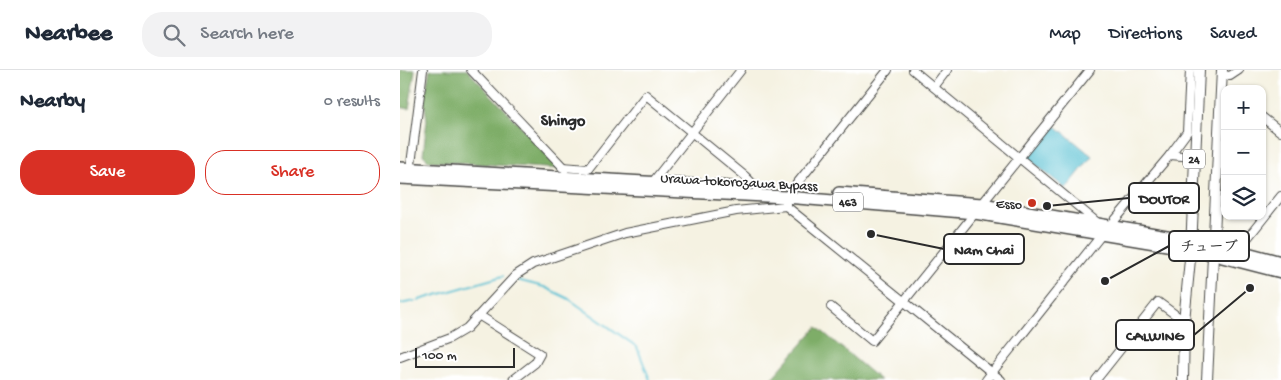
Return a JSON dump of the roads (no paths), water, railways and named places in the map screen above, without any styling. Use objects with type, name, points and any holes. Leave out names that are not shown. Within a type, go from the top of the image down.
[{"type":"highway","name":"Urawa-tokorozawa Bypass","points":[[405,173],[573,178],[758,189],[788,198]]},
{"type":"highway","name":"Urawa-tokorozawa Bypass","points":[[405,173],[788,198],[978,208],[1213,248],[1238,250],[1281,262]]},
{"type":"highway","name":"Urawa-tokorozawa Bypass","points":[[1213,248],[1281,272]]},
{"type":"main road","name":"24","points":[[1191,244],[1199,70]]},
{"type":"main road","name":"24","points":[[1222,72],[1223,85]]},
{"type":"main road","name":"24","points":[[1213,248],[1221,122]]},
{"type":"main road","points":[[1183,380],[1184,321],[1191,244]]},
{"type":"main road","points":[[1207,380],[1213,248]]},
{"type":"street","points":[[405,173],[423,70]]},
{"type":"street","points":[[472,70],[573,178]]},
{"type":"street","points":[[652,183],[741,70]]},
{"type":"street","points":[[400,357],[458,334],[480,316],[516,275],[533,264],[625,233],[736,211],[788,198],[888,70]]},
{"type":"street","points":[[913,70],[1104,228]]},
{"type":"street","points":[[934,87],[947,70]]},
{"type":"street","points":[[831,307],[872,341],[1090,70]]},
{"type":"street","points":[[986,380],[1104,228],[1170,155],[1187,132],[1190,70]]},
{"type":"street","points":[[1222,72],[1230,76],[1239,70]]},
{"type":"street","points":[[562,167],[588,169],[646,94],[745,176],[758,189]]},
{"type":"street","points":[[1266,120],[1281,132]]},
{"type":"street","points":[[1170,155],[1194,158]]},
{"type":"street","points":[[1238,250],[1281,196]]},
{"type":"street","points":[[788,198],[904,301],[1001,380]]},
{"type":"street","points":[[1096,380],[1158,302],[1184,321]]},
{"type":"street","points":[[480,316],[540,354],[535,363],[513,380]]},
{"type":"water","points":[[1052,123],[1092,156],[1066,189],[1025,156]]},
{"type":"waterway","points":[[419,300],[503,276]]},
{"type":"waterway","points":[[517,280],[544,287],[569,299],[637,347],[650,380]]},
{"type":"waterway","points":[[400,304],[415,301]]},
{"type":"place","name":"Esso","points":[[1032,203]]},
{"type":"place","name":"DOUTOR","points":[[1047,206]]},
{"type":"place","name":"Nam Chai","points":[[871,234]]},
{"type":"place","name":"チューブ","points":[[1105,281]]},
{"type":"place","name":"CALWING","points":[[1250,288]]},
{"type":"district","name":"Shingo","points":[[563,119]]}]
